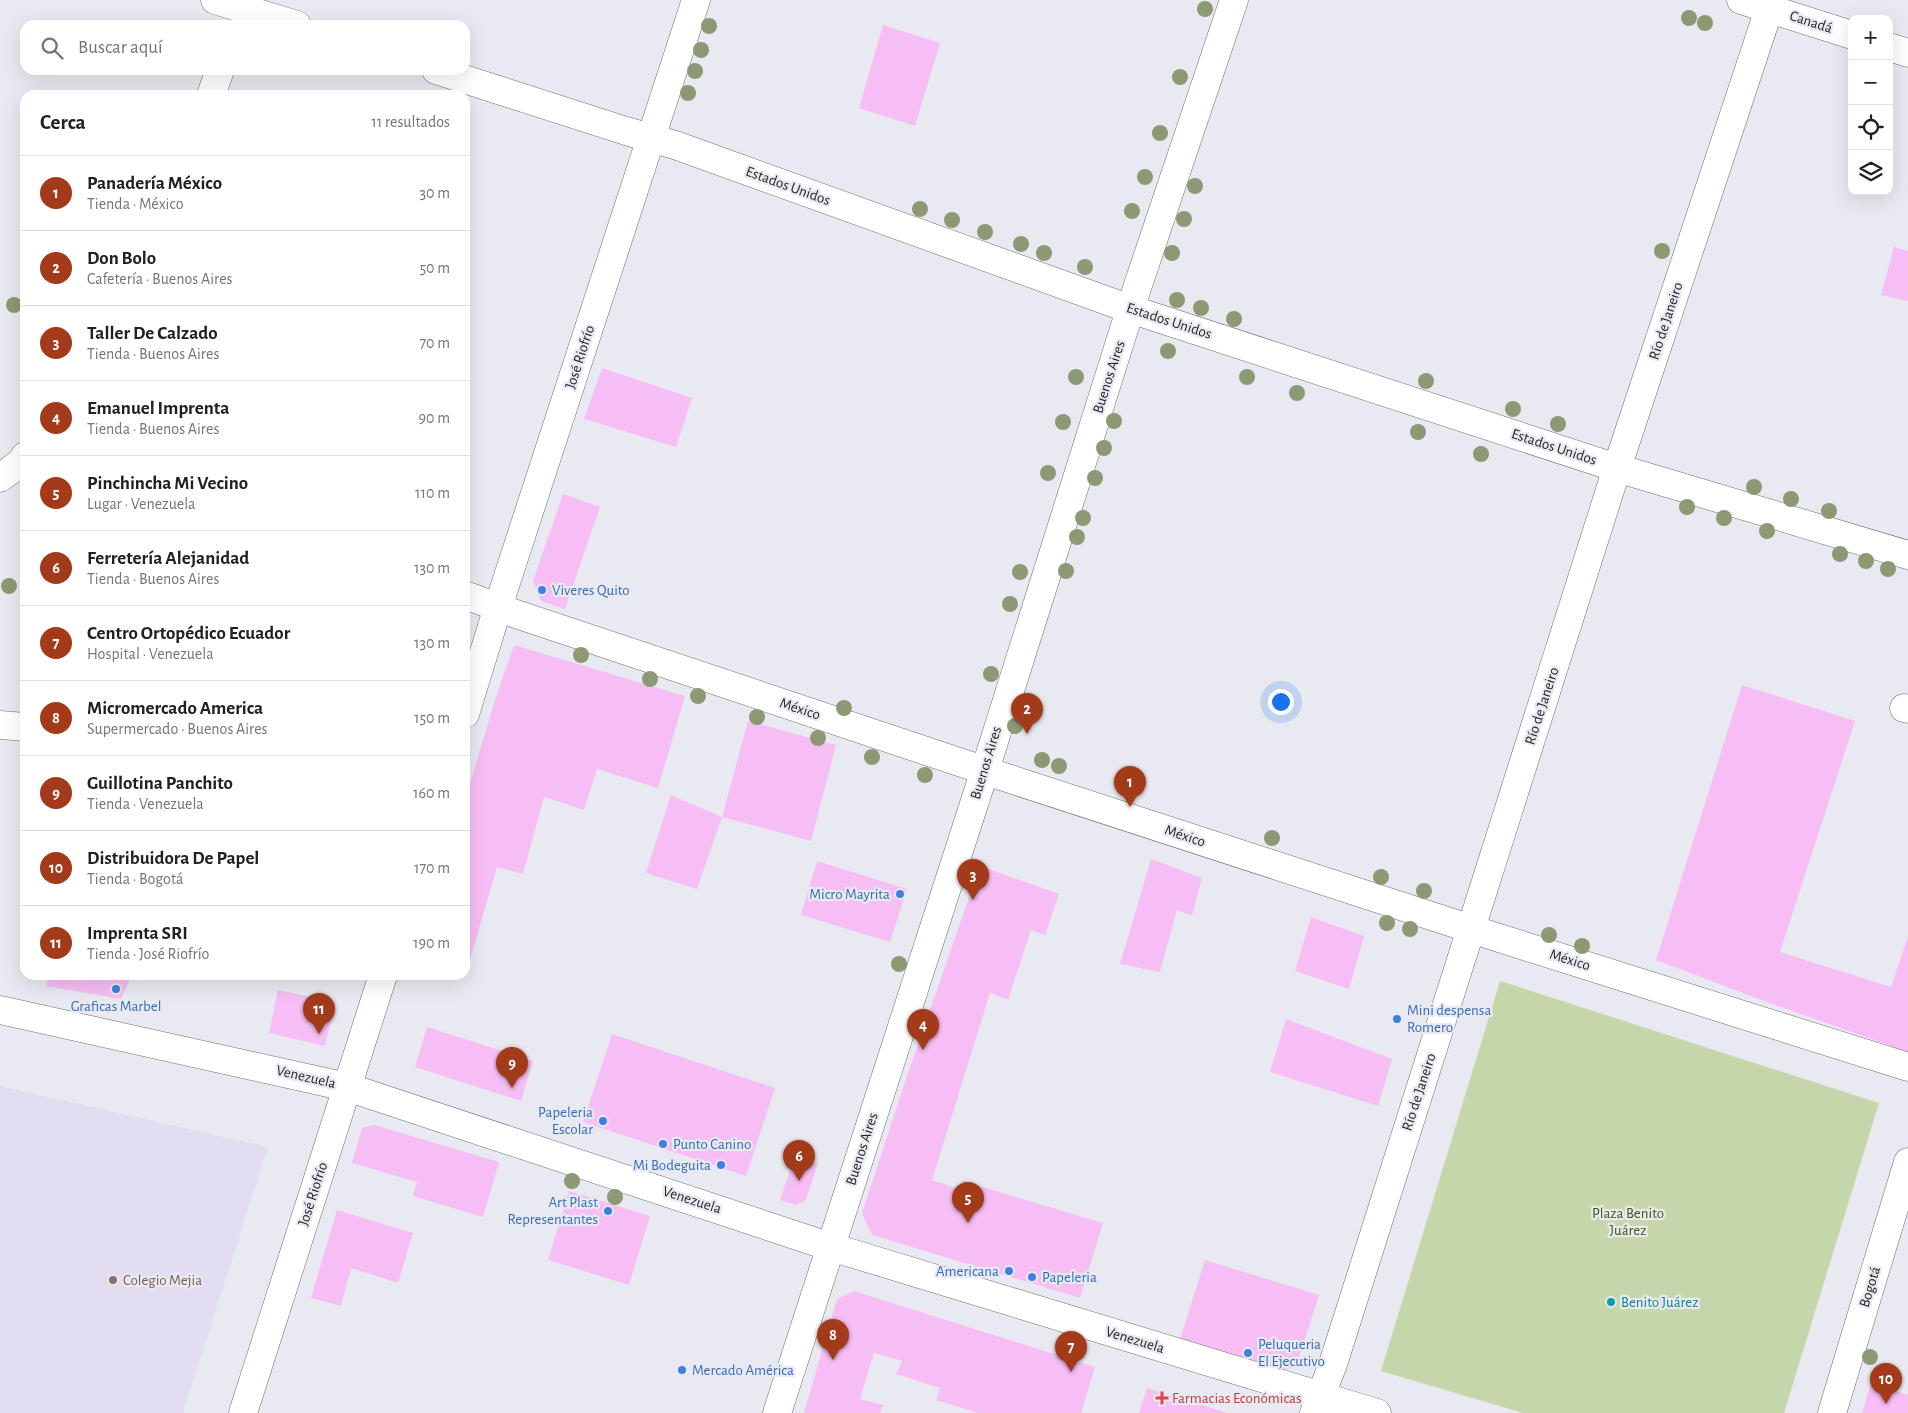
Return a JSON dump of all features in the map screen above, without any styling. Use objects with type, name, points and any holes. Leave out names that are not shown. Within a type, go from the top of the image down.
[{"type":"street","points":[[215,0],[241,11],[277,20]]},
{"type":"street","name":"José Riofrío","points":[[470,698],[696,0]]},
{"type":"street","name":"Buenos Aires","points":[[777,1413],[985,770],[1130,309],[1234,0]]},
{"type":"street","name":"Canadá","points":[[1740,0],[1770,4],[1848,33]]},
{"type":"street","name":"Río de Janeiro","points":[[1318,1404],[1333,1364],[1472,929],[1617,468],[1770,4]]},
{"type":"street","points":[[1893,48],[1908,53]]},
{"type":"street","points":[[213,90],[218,75]]},
{"type":"street","name":"Estados Unidos","points":[[452,75],[652,138],[1130,309],[1617,468],[1908,555]]},
{"type":"street","points":[[0,478],[20,463]]},
{"type":"street","name":"México","points":[[470,597],[985,770],[1472,929],[1908,1068]]},
{"type":"street","points":[[0,725],[20,727]]},
{"type":"street","name":"José Riofrío","points":[[243,1413],[381,980]]},
{"type":"street","name":"Venezuela","points":[[0,1010],[348,1087],[831,1247],[1300,1391],[1318,1404],[1377,1413]]},
{"type":"street","name":"Bogotá","points":[[1832,1413],[1908,1162]]},
{"type":"shaded area","name":"Colegio Mejia","points":[[0,1086],[268,1147],[183,1413],[0,1413]]},
{"type":"green space","name":"Plaza Benito Juárez","points":[[1500,981],[1879,1103],[1784,1413],[1523,1413],[1381,1371]]},
{"type":"building","points":[[883,25],[940,43],[915,126],[859,108]]},
{"type":"building","points":[[1894,247],[1908,251],[1908,301],[1881,295]]},
{"type":"building","points":[[602,368],[692,398],[676,447],[584,419]]},
{"type":"building","points":[[563,494],[600,507],[565,609],[541,601],[533,581]]},
{"type":"building","points":[[514,645],[685,696],[658,788],[597,769],[584,810],[544,797],[523,874],[497,867],[470,960],[470,783]]},
{"type":"building","points":[[1742,685],[1855,721],[1780,952],[1891,987],[1908,936],[1908,1052],[1656,960]]},
{"type":"building","points":[[748,721],[836,745],[811,841],[722,817]]},
{"type":"building","points":[[671,795],[722,817],[697,889],[646,873]]},
{"type":"building","points":[[1151,859],[1202,878],[1192,916],[1177,910],[1160,972],[1120,964]]},
{"type":"building","points":[[817,861],[907,889],[890,942],[801,915]]},
{"type":"building","points":[[980,866],[1059,894],[1045,935],[1031,930],[1008,1000],[990,993],[932,1180],[961,1190],[963,1181],[1103,1223],[1080,1298],[872,1235],[862,1213],[907,1076]]},
{"type":"building","points":[[1311,917],[1364,936],[1349,989],[1295,971]]},
{"type":"building","points":[[48,980],[130,980],[121,999],[46,986]]},
{"type":"building","points":[[278,990],[335,1002],[325,1046],[269,1033]]},
{"type":"building","points":[[1286,1019],[1392,1059],[1378,1106],[1270,1072]]},
{"type":"building","points":[[427,1027],[533,1061],[521,1101],[415,1067]]},
{"type":"building","points":[[612,1034],[775,1088],[746,1176],[583,1122]]},
{"type":"building","points":[[374,1125],[499,1162],[483,1217],[413,1196],[417,1182],[352,1163],[362,1128]]},
{"type":"building","points":[[795,1155],[818,1163],[806,1200],[796,1205],[780,1200]]},
{"type":"building","points":[[569,1191],[650,1216],[629,1285],[548,1260]]},
{"type":"building","points":[[337,1210],[413,1233],[398,1283],[351,1268],[341,1306],[311,1298]]},
{"type":"building","points":[[1205,1260],[1319,1295],[1298,1361],[1292,1368],[1280,1370],[1180,1339]]},
{"type":"building","points":[[854,1291],[1095,1367],[1081,1413],[978,1413],[936,1400],[940,1388],[896,1374],[902,1361],[874,1353],[860,1399],[883,1405],[880,1413],[804,1413],[837,1299]]},
{"type":"building","points":[[1871,1383],[1908,1395],[1908,1413],[1862,1413]]},
{"type":"building","name":"Farmacias Económicas","points":[[1147,1388],[1212,1408],[1227,1413],[1139,1413]]},
{"type":"place","name":"Viveres Quito","points":[[542,590]]},
{"type":"place","name":"Don Bolo","points":[[1027,734]]},
{"type":"place","name":"Panadería México","points":[[1130,807]]},
{"type":"place","name":"Micro Mayrita","points":[[900,894]]},
{"type":"place","name":"Taller De Calzado","points":[[973,900]]},
{"type":"place","name":"Graficas Marbel","points":[[116,989]]},
{"type":"place","name":"Mini despensa Romero","points":[[1397,1019]]},
{"type":"place","name":"Imprenta SRI","points":[[319,1034]]},
{"type":"place","name":"Emanuel Imprenta","points":[[923,1050]]},
{"type":"place","name":"Guillotina Panchito","points":[[512,1088]]},
{"type":"place","name":"Papeleria Escolar","points":[[603,1121]]},
{"type":"place","name":"Punto Canino","points":[[663,1144]]},
{"type":"place","name":"Mi Bodeguita","points":[[721,1165]]},
{"type":"place","name":"Ferretería Alejanidad","points":[[799,1181]]},
{"type":"place","name":"Art Plast Representantes","points":[[608,1211]]},
{"type":"place","name":"Pinchincha Mi Vecino","points":[[968,1223]]},
{"type":"place","name":"Americana","points":[[1009,1271]]},
{"type":"place","name":"Papeleria","points":[[1032,1277]]},
{"type":"place","name":"Colegio Mejia","points":[[113,1280]]},
{"type":"place","name":"Benito Juárez","points":[[1611,1302]]},
{"type":"place","name":"Peluqueria El Ejecutivo","points":[[1248,1353]]},
{"type":"place","name":"Micromercado America","points":[[833,1360]]},
{"type":"place","name":"Mercado América","points":[[682,1370]]},
{"type":"place","name":"Centro Ortopédico Ecuador","points":[[1071,1372]]},
{"type":"place","name":"Farmacias Económicas","points":[[1162,1398]]},
{"type":"place","name":"Distribuidora De Papel","points":[[1886,1404]]}]
